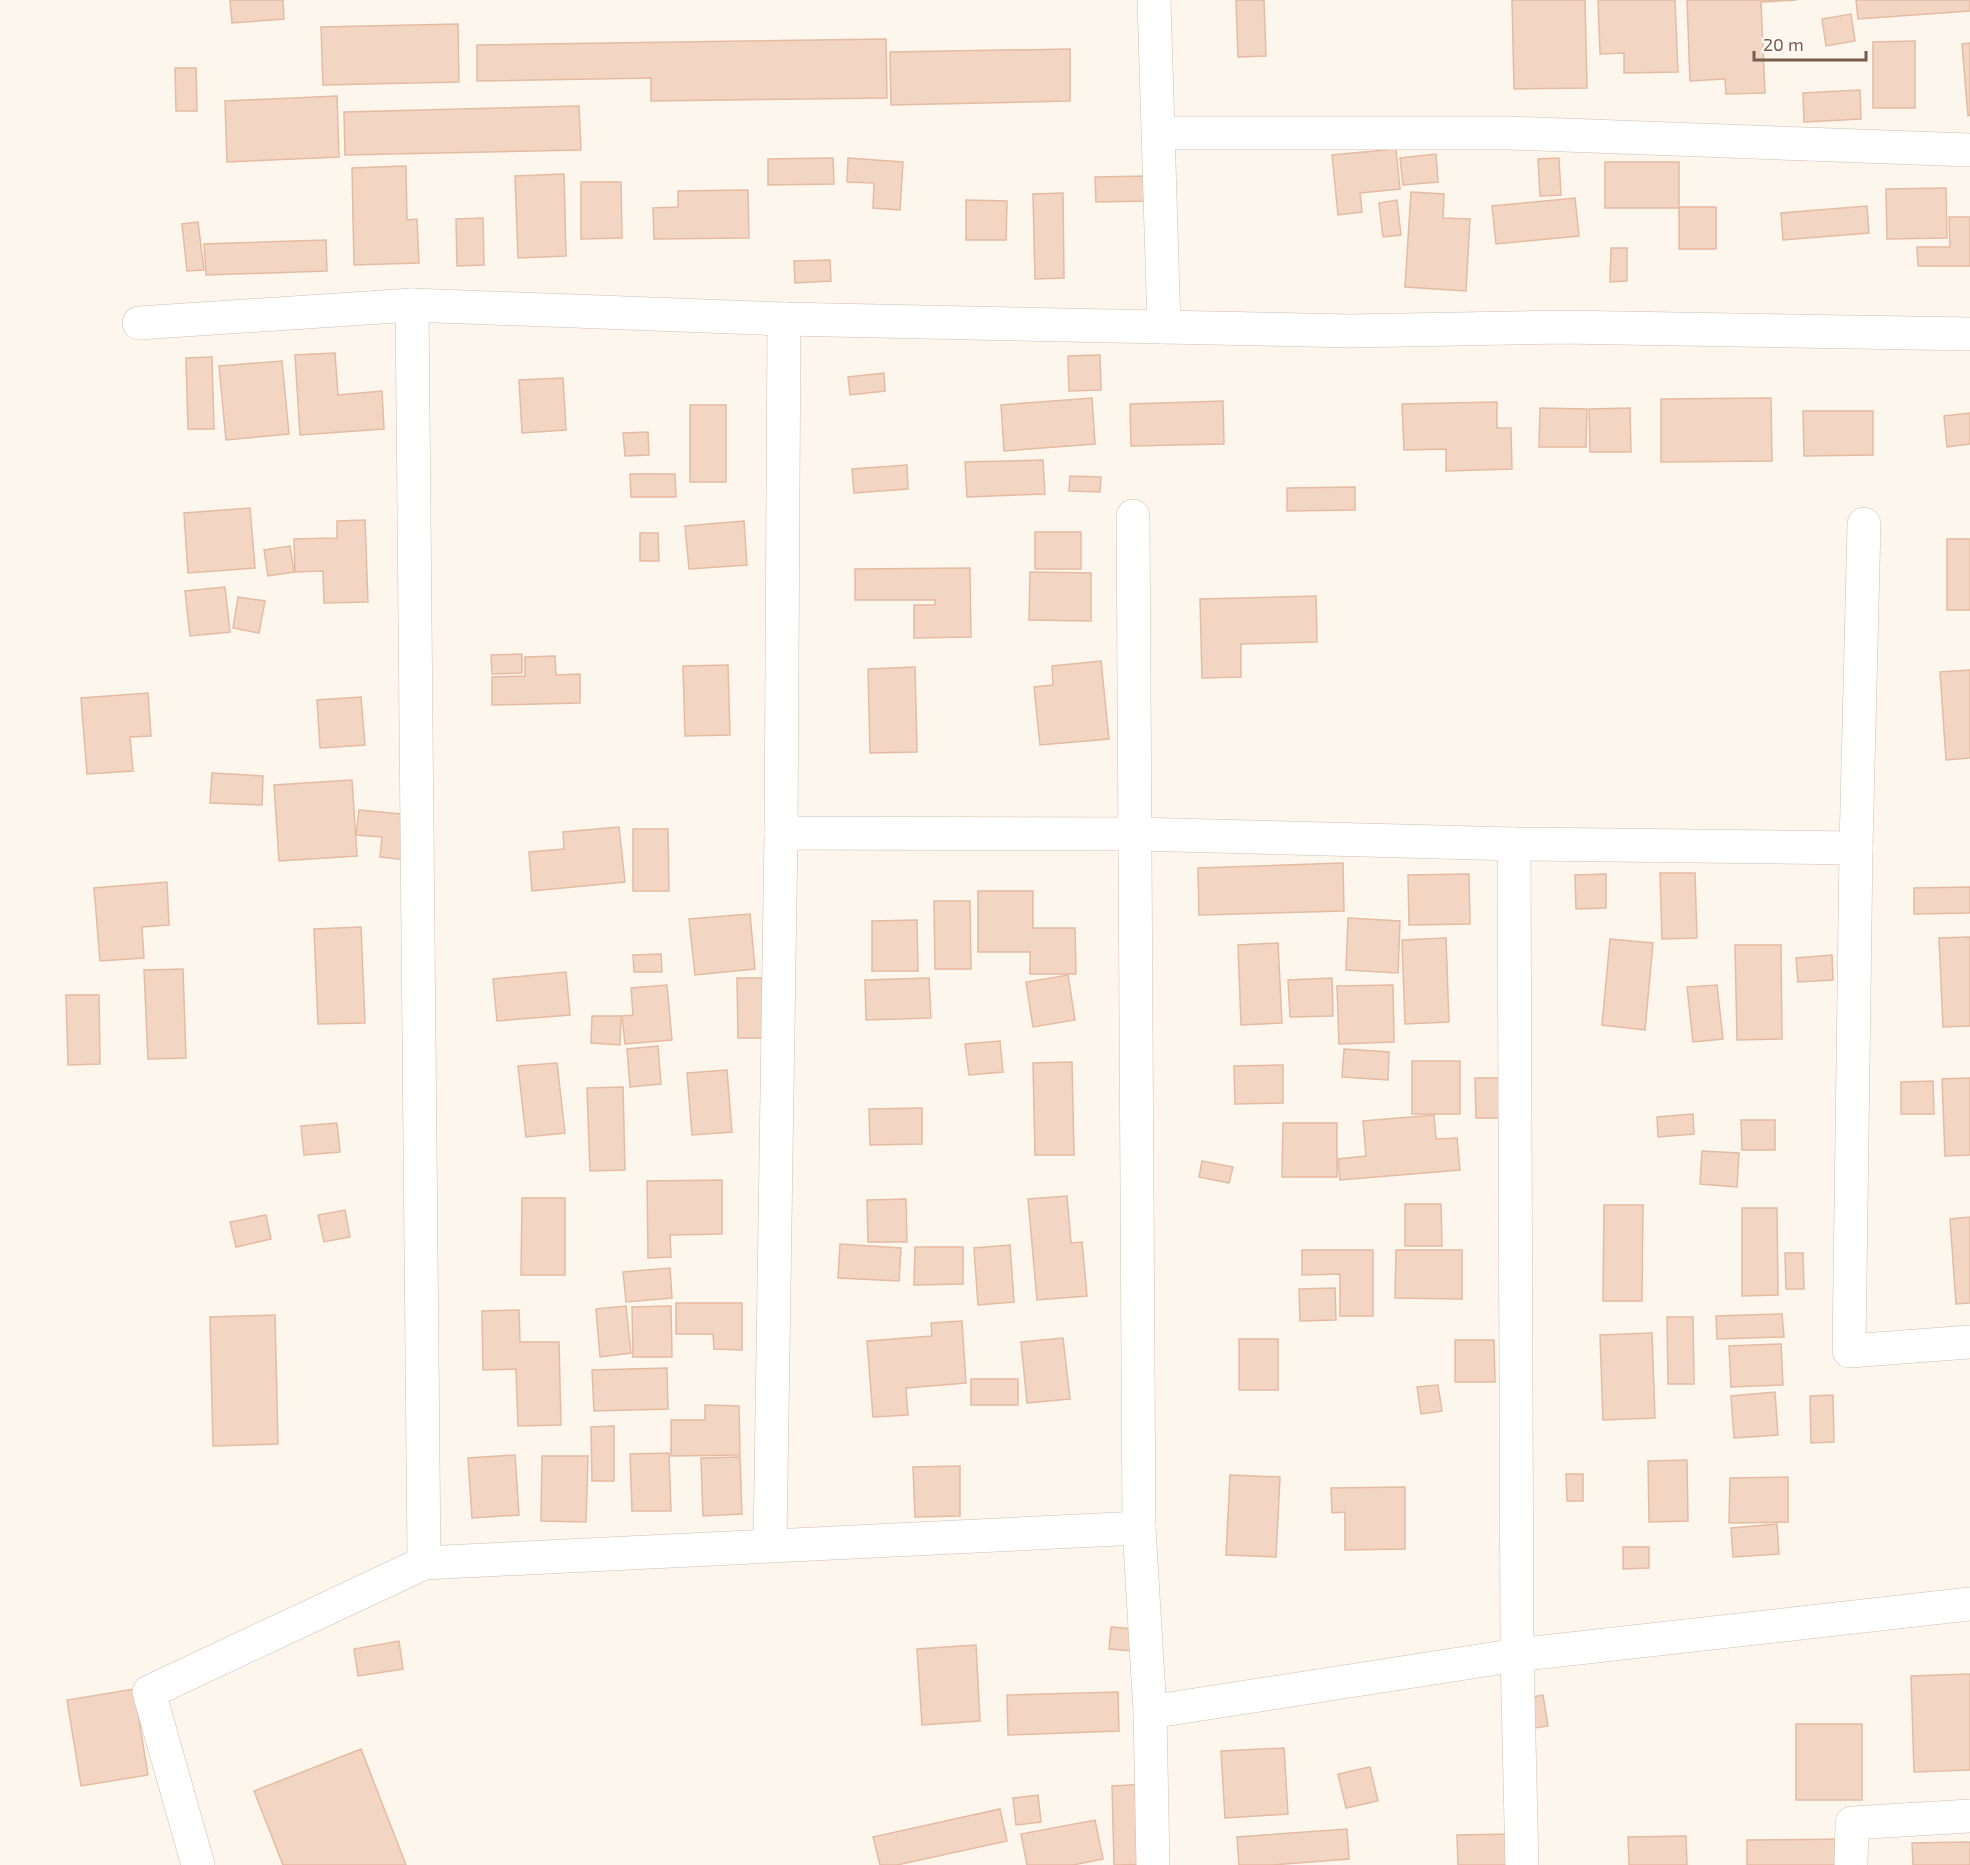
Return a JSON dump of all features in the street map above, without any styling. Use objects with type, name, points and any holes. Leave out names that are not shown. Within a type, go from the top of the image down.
[{"type":"street","points":[[1154,0],[1164,327]]},
{"type":"street","points":[[1159,133],[1509,133],[1970,150]]},
{"type":"street","points":[[139,323],[412,305],[784,319],[1351,331],[1562,327],[1970,334]]},
{"type":"street","points":[[412,305],[424,1563]]},
{"type":"street","points":[[770,1545],[781,833],[784,319]]},
{"type":"street","points":[[1133,516],[1139,1528],[1150,1712],[1154,1865]]},
{"type":"street","points":[[1864,524],[1856,848],[1849,1351],[1970,1342]]},
{"type":"street","points":[[781,833],[1136,834],[1514,844],[1856,848]]},
{"type":"street","points":[[1514,844],[1517,1655],[1522,1865]]},
{"type":"street","points":[[198,1865],[149,1692],[424,1563],[1139,1528]]},
{"type":"street","points":[[1150,1712],[1517,1655],[1970,1604]]},
{"type":"street","points":[[1851,1865],[1852,1822],[1970,1816]]},
{"type":"building","points":[[230,0],[283,0],[284,19],[232,23]]},
{"type":"building","points":[[1236,0],[1264,0],[1266,56],[1238,57]]},
{"type":"building","points":[[1512,0],[1585,0],[1587,88],[1514,89]]},
{"type":"building","points":[[1598,0],[1675,0],[1678,72],[1624,73],[1624,53],[1600,54]]},
{"type":"building","points":[[1687,0],[1797,0],[1761,2],[1765,93],[1726,94],[1725,79],[1690,81]]},
{"type":"building","points":[[1856,0],[1970,0],[1970,11],[1858,19]]},
{"type":"building","points":[[1851,14],[1855,41],[1826,46],[1822,19]]},
{"type":"building","points":[[458,24],[459,82],[323,85],[321,27]]},
{"type":"building","points":[[886,39],[887,98],[651,101],[651,78],[477,81],[477,45]]},
{"type":"building","points":[[1915,41],[1915,108],[1873,108],[1873,42]]},
{"type":"building","points":[[1970,43],[1970,115],[1968,116],[1962,44]]},
{"type":"building","points":[[1070,49],[1070,101],[891,105],[890,52]]},
{"type":"building","points":[[175,68],[196,68],[197,111],[176,111]]},
{"type":"building","points":[[1860,90],[1861,119],[1804,122],[1803,93]]},
{"type":"building","points":[[337,96],[339,157],[227,162],[225,101]]},
{"type":"building","points":[[579,106],[581,150],[345,155],[344,112]]},
{"type":"building","points":[[1396,149],[1400,189],[1360,193],[1362,212],[1338,215],[1332,155]]},
{"type":"building","points":[[1436,154],[1438,182],[1403,185],[1400,158]]},
{"type":"building","points":[[833,158],[834,184],[768,185],[768,159]]},
{"type":"building","points":[[848,158],[903,162],[900,210],[873,208],[874,183],[847,182]]},
{"type":"building","points":[[1559,158],[1561,195],[1540,196],[1538,159]]},
{"type":"building","points":[[1605,162],[1679,162],[1679,207],[1716,207],[1716,249],[1679,249],[1679,208],[1605,208]]},
{"type":"building","points":[[406,166],[407,220],[417,219],[419,263],[354,265],[352,168]]},
{"type":"building","points":[[564,174],[566,256],[518,258],[515,176]]},
{"type":"building","points":[[1147,176],[1148,201],[1096,202],[1095,177]]},
{"type":"building","points":[[581,182],[621,182],[622,238],[581,239]]},
{"type":"building","points":[[1946,188],[1947,238],[1887,239],[1886,189]]},
{"type":"building","points":[[748,190],[749,238],[654,239],[653,208],[678,207],[678,191]]},
{"type":"building","points":[[1411,192],[1444,194],[1443,218],[1470,219],[1466,291],[1405,287]]},
{"type":"building","points":[[1063,193],[1064,278],[1035,279],[1033,194]]},
{"type":"building","points":[[1575,198],[1579,236],[1496,244],[1492,206]]},
{"type":"building","points":[[966,200],[1007,201],[1006,240],[966,240]]},
{"type":"building","points":[[1397,200],[1401,235],[1383,237],[1379,203]]},
{"type":"building","points":[[1867,206],[1869,233],[1783,240],[1781,213]]},
{"type":"building","points":[[1949,217],[1970,217],[1970,266],[1918,266],[1917,247],[1950,247]]},
{"type":"building","points":[[483,218],[484,265],[457,266],[456,219]]},
{"type":"building","points":[[198,222],[204,270],[187,271],[182,224]]},
{"type":"building","points":[[326,240],[327,271],[206,275],[204,244]]},
{"type":"building","points":[[1611,248],[1627,248],[1627,281],[1610,282]]},
{"type":"building","points":[[830,260],[831,281],[795,283],[794,261]]},
{"type":"building","points":[[335,353],[338,395],[382,391],[384,429],[300,435],[295,355]]},
{"type":"building","points":[[1100,355],[1101,390],[1069,391],[1068,356]]},
{"type":"building","points":[[212,357],[214,429],[188,429],[186,358]]},
{"type":"building","points":[[282,361],[289,434],[226,440],[219,366]]},
{"type":"building","points":[[884,373],[885,391],[850,395],[848,377]]},
{"type":"building","points":[[563,378],[566,430],[522,433],[519,380]]},
{"type":"building","points":[[1092,398],[1095,444],[1004,451],[1001,405]]},
{"type":"building","points":[[1771,398],[1772,461],[1661,462],[1661,399]]},
{"type":"building","points":[[1223,401],[1224,444],[1131,446],[1130,404]]},
{"type":"building","points":[[1497,402],[1497,428],[1511,428],[1512,469],[1446,471],[1446,449],[1404,450],[1402,404]]},
{"type":"building","points":[[690,405],[726,405],[726,482],[690,482]]},
{"type":"building","points":[[1540,408],[1587,409],[1586,447],[1539,447]]},
{"type":"building","points":[[1630,408],[1631,452],[1590,452],[1589,409]]},
{"type":"building","points":[[1803,411],[1873,411],[1873,455],[1804,456]]},
{"type":"building","points":[[1970,413],[1970,444],[1947,447],[1944,416]]},
{"type":"building","points":[[648,432],[649,455],[625,456],[623,433]]},
{"type":"building","points":[[1043,460],[1045,494],[967,497],[965,462]]},
{"type":"building","points":[[907,465],[908,489],[854,493],[852,469]]},
{"type":"building","points":[[630,474],[675,474],[676,497],[631,497]]},
{"type":"building","points":[[1070,476],[1101,477],[1100,492],[1069,491]]},
{"type":"building","points":[[1355,487],[1355,510],[1287,511],[1287,488]]},
{"type":"building","points":[[250,508],[255,568],[188,573],[184,513]]},
{"type":"building","points":[[365,520],[368,602],[324,603],[323,571],[295,572],[294,539],[337,538],[337,521]]},
{"type":"building","points":[[744,521],[747,565],[689,569],[685,526]]},
{"type":"building","points":[[1035,532],[1081,532],[1081,569],[1035,569]]},
{"type":"building","points":[[640,533],[658,533],[659,561],[640,561]]},
{"type":"building","points":[[1947,539],[1970,539],[1970,610],[1947,610]]},
{"type":"building","points":[[290,546],[294,572],[268,576],[264,550]]},
{"type":"building","points":[[970,568],[971,637],[914,638],[914,605],[935,605],[935,600],[855,600],[855,569]]},
{"type":"building","points":[[1030,572],[1091,573],[1091,621],[1029,620]]},
{"type":"building","points":[[225,587],[230,632],[190,636],[185,591]]},
{"type":"building","points":[[1316,596],[1317,642],[1241,644],[1241,677],[1202,678],[1200,599]]},
{"type":"building","points":[[238,597],[265,601],[259,633],[233,628]]},
{"type":"building","points":[[522,654],[522,673],[492,674],[491,655]]},
{"type":"building","points":[[555,656],[556,675],[580,674],[580,703],[492,705],[492,677],[525,676],[525,657]]},
{"type":"building","points":[[1101,661],[1109,739],[1040,745],[1034,687],[1053,685],[1052,666]]},
{"type":"building","points":[[728,665],[730,735],[685,736],[683,666]]},
{"type":"building","points":[[915,667],[917,752],[870,753],[868,669]]},
{"type":"building","points":[[1970,670],[1970,758],[1946,760],[1940,672]]},
{"type":"building","points":[[148,693],[151,736],[130,737],[133,771],[87,774],[81,698]]},
{"type":"building","points":[[361,697],[365,745],[320,748],[317,700]]},
{"type":"building","points":[[212,773],[263,776],[262,805],[210,803]]},
{"type":"building","points":[[352,780],[357,856],[279,861],[274,785]]},
{"type":"building","points":[[359,810],[412,815],[407,860],[380,857],[382,837],[356,835]]},
{"type":"building","points":[[619,827],[625,882],[532,891],[529,852],[564,849],[563,832]]},
{"type":"building","points":[[633,829],[668,829],[669,891],[633,891]]},
{"type":"building","points":[[1343,863],[1344,911],[1199,915],[1198,868]]},
{"type":"building","points":[[1660,873],[1695,873],[1697,938],[1662,939]]},
{"type":"building","points":[[1469,874],[1470,924],[1409,925],[1408,875]]},
{"type":"building","points":[[1606,874],[1606,908],[1576,909],[1575,875]]},
{"type":"building","points":[[167,882],[169,925],[142,927],[144,958],[100,961],[94,888]]},
{"type":"building","points":[[1970,887],[1970,913],[1914,914],[1914,888]]},
{"type":"building","points":[[978,891],[1033,891],[1033,928],[1075,928],[1076,974],[1030,974],[1030,952],[978,952]]},
{"type":"building","points":[[934,901],[970,901],[971,969],[935,969]]},
{"type":"building","points":[[750,914],[755,969],[695,975],[689,919]]},
{"type":"building","points":[[1348,918],[1400,921],[1398,973],[1346,970]]},
{"type":"building","points":[[917,920],[918,971],[872,971],[872,921]]},
{"type":"building","points":[[361,927],[365,1023],[318,1024],[314,929]]},
{"type":"building","points":[[1970,937],[1970,1026],[1943,1027],[1939,938]]},
{"type":"building","points":[[1446,938],[1449,1022],[1405,1024],[1402,940]]},
{"type":"building","points":[[1610,939],[1653,943],[1645,1030],[1602,1025]]},
{"type":"building","points":[[1278,943],[1282,1023],[1241,1025],[1238,945]]},
{"type":"building","points":[[1735,945],[1781,945],[1782,1039],[1737,1040]]},
{"type":"building","points":[[661,954],[662,972],[634,972],[633,955]]},
{"type":"building","points":[[1832,955],[1833,980],[1798,982],[1796,958]]},
{"type":"building","points":[[183,969],[186,1058],[148,1059],[144,970]]},
{"type":"building","points":[[566,972],[570,1015],[497,1021],[493,979]]},
{"type":"building","points":[[1068,975],[1075,1020],[1033,1027],[1026,982]]},
{"type":"building","points":[[737,978],[767,978],[767,1038],[738,1038]]},
{"type":"building","points":[[929,978],[931,1018],[866,1020],[865,980]]},
{"type":"building","points":[[1332,978],[1333,1016],[1290,1017],[1288,980]]},
{"type":"building","points":[[667,985],[672,1040],[625,1044],[622,1016],[633,1015],[631,988]]},
{"type":"building","points":[[1393,985],[1394,1042],[1339,1044],[1337,986]]},
{"type":"building","points":[[1717,985],[1723,1039],[1693,1042],[1687,987]]},
{"type":"building","points":[[66,995],[99,995],[100,1064],[68,1065]]},
{"type":"building","points":[[592,1016],[621,1016],[620,1045],[591,1043]]},
{"type":"building","points":[[1000,1041],[1003,1072],[969,1075],[965,1044]]},
{"type":"building","points":[[658,1046],[661,1084],[630,1087],[627,1049]]},
{"type":"building","points":[[1344,1049],[1389,1052],[1388,1080],[1342,1077]]},
{"type":"building","points":[[1412,1061],[1460,1061],[1460,1114],[1412,1114]]},
{"type":"building","points":[[1072,1062],[1074,1155],[1035,1155],[1033,1063]]},
{"type":"building","points":[[557,1063],[565,1133],[526,1137],[518,1066]]},
{"type":"building","points":[[1283,1065],[1283,1103],[1235,1104],[1234,1066]]},
{"type":"building","points":[[727,1070],[732,1132],[692,1135],[687,1073]]},
{"type":"building","points":[[1475,1078],[1500,1078],[1501,1118],[1476,1118]]},
{"type":"building","points":[[1970,1078],[1970,1155],[1945,1156],[1942,1079]]},
{"type":"building","points":[[1933,1081],[1934,1114],[1901,1114],[1901,1082]]},
{"type":"building","points":[[623,1087],[625,1170],[590,1171],[587,1088]]},
{"type":"building","points":[[922,1108],[922,1144],[870,1145],[869,1109]]},
{"type":"building","points":[[1693,1114],[1694,1134],[1658,1137],[1657,1117]]},
{"type":"building","points":[[1434,1115],[1436,1139],[1457,1138],[1460,1170],[1340,1180],[1338,1159],[1366,1156],[1363,1121]]},
{"type":"building","points":[[1741,1120],[1775,1120],[1775,1150],[1742,1150]]},
{"type":"building","points":[[337,1123],[340,1152],[304,1155],[301,1126]]},
{"type":"building","points":[[1283,1123],[1337,1123],[1337,1177],[1282,1177]]},
{"type":"building","points":[[1702,1151],[1739,1153],[1737,1187],[1700,1184]]},
{"type":"building","points":[[1202,1161],[1233,1167],[1229,1183],[1199,1177]]},
{"type":"building","points":[[722,1180],[722,1234],[670,1235],[671,1257],[648,1258],[647,1181]]},
{"type":"building","points":[[1067,1196],[1071,1243],[1082,1242],[1087,1296],[1037,1300],[1028,1199]]},
{"type":"building","points":[[522,1198],[565,1198],[565,1275],[521,1275]]},
{"type":"building","points":[[906,1199],[907,1242],[868,1242],[867,1200]]},
{"type":"building","points":[[1405,1204],[1441,1204],[1442,1246],[1405,1246]]},
{"type":"building","points":[[1604,1205],[1643,1205],[1642,1301],[1603,1301]]},
{"type":"building","points":[[1742,1208],[1777,1208],[1778,1295],[1742,1296]]},
{"type":"building","points":[[345,1210],[350,1237],[324,1242],[318,1215]]},
{"type":"building","points":[[266,1215],[271,1239],[236,1247],[230,1222]]},
{"type":"building","points":[[1970,1217],[1970,1303],[1956,1304],[1950,1219]]},
{"type":"building","points":[[840,1244],[901,1248],[899,1281],[838,1278]]},
{"type":"building","points":[[1010,1245],[1014,1302],[978,1305],[974,1248]]},
{"type":"building","points":[[915,1247],[963,1247],[963,1284],[914,1285]]},
{"type":"building","points":[[1302,1250],[1373,1250],[1373,1316],[1340,1316],[1340,1274],[1302,1275]]},
{"type":"building","points":[[1396,1250],[1462,1250],[1462,1299],[1395,1298]]},
{"type":"building","points":[[1785,1253],[1803,1253],[1804,1289],[1786,1289]]},
{"type":"building","points":[[670,1268],[672,1298],[626,1302],[623,1272]]},
{"type":"building","points":[[1335,1288],[1336,1320],[1300,1321],[1299,1289]]},
{"type":"building","points":[[676,1303],[742,1303],[742,1350],[714,1349],[713,1334],[676,1334]]},
{"type":"building","points":[[626,1306],[631,1353],[600,1357],[596,1309]]},
{"type":"building","points":[[671,1306],[672,1357],[633,1357],[632,1307]]},
{"type":"building","points":[[519,1310],[520,1342],[559,1342],[561,1425],[518,1426],[516,1369],[483,1370],[482,1311]]},
{"type":"building","points":[[1782,1314],[1784,1337],[1717,1339],[1716,1316]]},
{"type":"building","points":[[275,1315],[278,1444],[213,1446],[210,1317]]},
{"type":"building","points":[[1667,1317],[1693,1317],[1694,1384],[1668,1384]]},
{"type":"building","points":[[962,1321],[966,1383],[906,1388],[908,1415],[873,1417],[867,1341],[932,1336],[931,1323]]},
{"type":"building","points":[[1652,1333],[1655,1418],[1603,1420],[1600,1335]]},
{"type":"building","points":[[1063,1338],[1070,1399],[1027,1403],[1021,1342]]},
{"type":"building","points":[[1239,1339],[1278,1339],[1278,1390],[1239,1390]]},
{"type":"building","points":[[1455,1340],[1494,1340],[1495,1382],[1455,1382]]},
{"type":"building","points":[[1781,1344],[1783,1385],[1731,1387],[1729,1346]]},
{"type":"building","points":[[667,1368],[668,1409],[594,1411],[592,1370]]},
{"type":"building","points":[[971,1379],[1018,1379],[1018,1405],[971,1405]]},
{"type":"building","points":[[1438,1385],[1442,1411],[1421,1414],[1417,1387]]},
{"type":"building","points":[[1775,1392],[1778,1435],[1734,1438],[1731,1396]]},
{"type":"building","points":[[1833,1395],[1834,1442],[1811,1443],[1810,1396]]},
{"type":"building","points":[[705,1405],[739,1406],[740,1455],[671,1456],[671,1420],[705,1420]]},
{"type":"building","points":[[614,1426],[614,1481],[592,1481],[591,1427]]},
{"type":"building","points":[[669,1453],[671,1511],[632,1511],[630,1454]]},
{"type":"building","points":[[515,1455],[519,1515],[472,1518],[468,1458]]},
{"type":"building","points":[[542,1456],[588,1456],[586,1522],[541,1521]]},
{"type":"building","points":[[740,1457],[742,1514],[703,1516],[701,1458]]},
{"type":"building","points":[[1687,1460],[1688,1521],[1649,1522],[1648,1461]]},
{"type":"building","points":[[960,1466],[960,1516],[915,1517],[913,1467]]},
{"type":"building","points":[[1566,1474],[1583,1474],[1583,1501],[1567,1501]]},
{"type":"building","points":[[1230,1475],[1280,1477],[1276,1557],[1226,1555]]},
{"type":"building","points":[[1788,1477],[1788,1522],[1729,1523],[1730,1478]]},
{"type":"building","points":[[1405,1487],[1405,1549],[1345,1550],[1345,1512],[1332,1513],[1331,1488]]},
{"type":"building","points":[[1777,1524],[1779,1554],[1733,1557],[1731,1528]]},
{"type":"building","points":[[1623,1547],[1649,1547],[1649,1568],[1623,1569]]},
{"type":"building","points":[[1111,1627],[1134,1629],[1132,1651],[1109,1649]]},
{"type":"building","points":[[399,1641],[403,1669],[358,1676],[354,1649]]},
{"type":"building","points":[[976,1645],[980,1721],[922,1725],[917,1649]]},
{"type":"building","points":[[1970,1674],[1970,1770],[1914,1772],[1911,1676]]},
{"type":"building","points":[[134,1689],[148,1775],[81,1786],[67,1700]]},
{"type":"building","points":[[1118,1692],[1119,1731],[1008,1735],[1007,1695]]},
{"type":"building","points":[[1543,1695],[1548,1726],[1529,1729],[1524,1699]]},
{"type":"building","points":[[1796,1724],[1862,1724],[1862,1800],[1796,1800]]},
{"type":"building","points":[[1284,1748],[1288,1814],[1225,1818],[1221,1751]]},
{"type":"building","points":[[361,1749],[406,1865],[283,1865],[254,1791]]},
{"type":"building","points":[[1370,1767],[1378,1801],[1346,1808],[1338,1774]]},
{"type":"building","points":[[1149,1784],[1152,1864],[1114,1865],[1112,1786]]},
{"type":"building","points":[[1038,1795],[1041,1822],[1016,1825],[1013,1798]]},
{"type":"building","points":[[1000,1809],[1007,1841],[897,1865],[880,1865],[873,1837]]},
{"type":"building","points":[[1095,1820],[1103,1859],[1073,1865],[1027,1865],[1021,1834]]},
{"type":"building","points":[[1347,1829],[1349,1859],[1239,1865],[1237,1837]]},
{"type":"building","points":[[1514,1834],[1514,1865],[1458,1865],[1457,1835]]},
{"type":"building","points":[[1686,1836],[1687,1865],[1629,1865],[1628,1837]]},
{"type":"building","points":[[1854,1839],[1854,1865],[1747,1865],[1747,1840]]},
{"type":"building","points":[[1970,1842],[1970,1865],[1913,1865],[1912,1843]]}]
